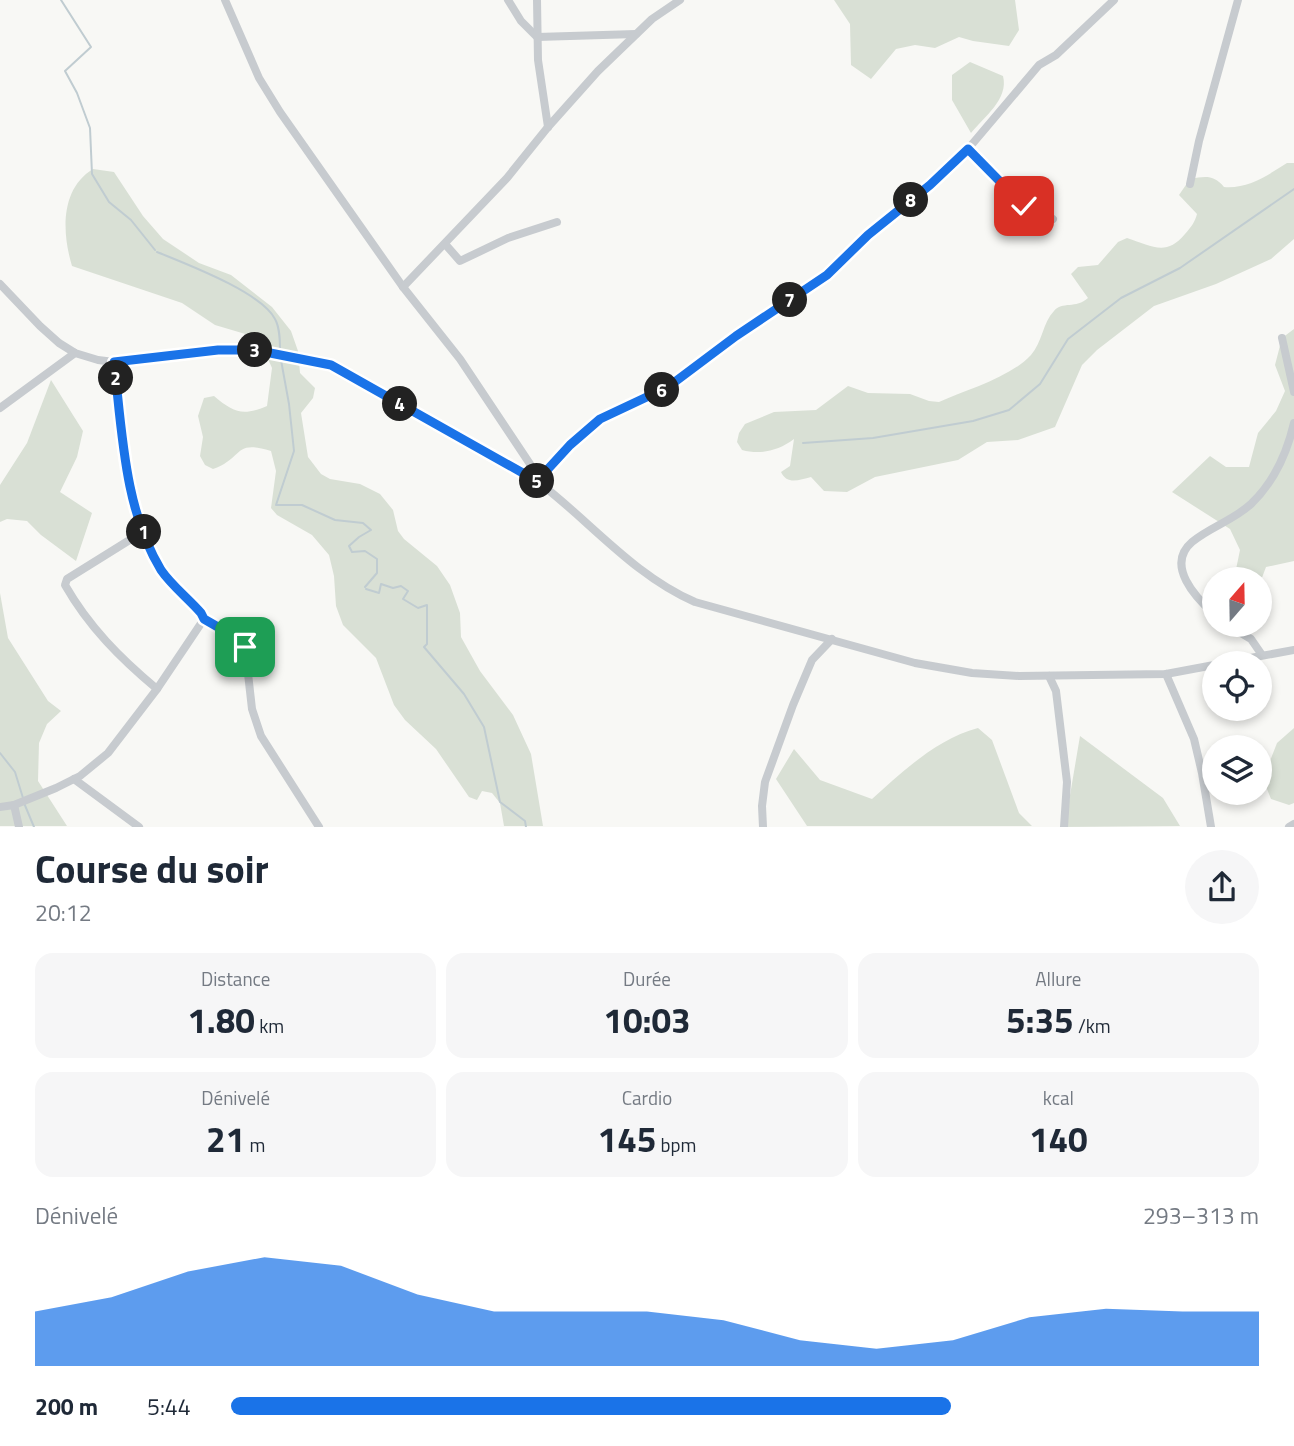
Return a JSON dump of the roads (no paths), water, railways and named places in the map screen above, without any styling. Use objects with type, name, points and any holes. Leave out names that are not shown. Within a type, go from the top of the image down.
[{"type":"street","points":[[225,0],[259,78],[280,112],[404,287],[460,359],[530,464],[537,481]]},
{"type":"street","points":[[508,0],[521,21],[537,37],[636,34]]},
{"type":"street","points":[[537,0],[537,37],[548,127]]},
{"type":"street","points":[[404,287],[507,178],[598,71],[652,19],[681,0]]},
{"type":"street","points":[[537,481],[570,445],[600,419],[668,387],[736,336],[827,275],[868,235],[930,185],[968,149],[1038,65],[1056,55],[1114,0]]},
{"type":"street","points":[[1190,184],[1199,141],[1238,0]]},
{"type":"street","points":[[968,149],[1024,206],[1033,206],[1053,219]]},
{"type":"street","points":[[445,244],[460,261],[508,238],[557,222]]},
{"type":"street","points":[[0,285],[49,334],[75,353],[98,360],[114,362],[218,350],[255,350],[331,365],[537,481],[637,567],[668,590],[695,602],[915,663],[972,673],[1049,676],[1166,674],[1202,667]]},
{"type":"street","points":[[1282,338],[1294,392]]},
{"type":"street","points":[[0,408],[75,353]]},
{"type":"street","points":[[114,362],[126,469],[144,531],[162,571],[204,619],[230,634],[245,647],[255,722],[261,736],[319,827]]},
{"type":"street","points":[[1202,603],[1185,578],[1180,563],[1184,552],[1192,542],[1239,515],[1254,501],[1288,449],[1294,423]]},
{"type":"street","points":[[144,531],[67,579],[65,585],[79,610],[97,633],[157,689]]},
{"type":"street","points":[[0,807],[14,805],[74,779],[108,753],[157,689],[204,619]]},
{"type":"street","points":[[1248,637],[1259,651]]},
{"type":"street","points":[[763,827],[765,782],[793,705],[812,660],[832,639]]},
{"type":"street","points":[[1272,653],[1294,650]]},
{"type":"street","points":[[1166,674],[1194,739],[1211,827]]},
{"type":"street","points":[[1049,676],[1056,691],[1067,782],[1064,827]]},
{"type":"street","points":[[74,779],[139,827]]},
{"type":"street","points":[[14,805],[19,827]]},
{"type":"street","points":[[1289,827],[1294,824]]},
{"type":"waterway","points":[[61,0],[91,47],[65,71],[77,93],[90,128],[92,174],[109,202],[131,220],[155,250]]},
{"type":"waterway","points":[[803,443],[873,438],[973,421],[1009,410],[1040,384],[1068,339],[1121,298],[1180,268],[1294,189]]},
{"type":"waterway","points":[[157,252],[222,280],[255,299],[275,319],[279,330],[280,351]]},
{"type":"waterway","points":[[281,360],[294,451],[276,505],[302,505],[335,520],[363,523],[371,530],[349,546],[352,552],[365,551],[377,559],[377,573],[365,587]]},
{"type":"waterway","points":[[366,589],[379,593],[381,584],[393,588],[401,586],[408,591],[403,599],[418,608],[427,605],[427,644],[424,647],[464,694],[484,727],[500,802],[525,821],[526,827]]},
{"type":"waterway","points":[[0,753],[15,772],[23,798]]},
{"type":"waterway","points":[[24,803],[34,827]]}]
